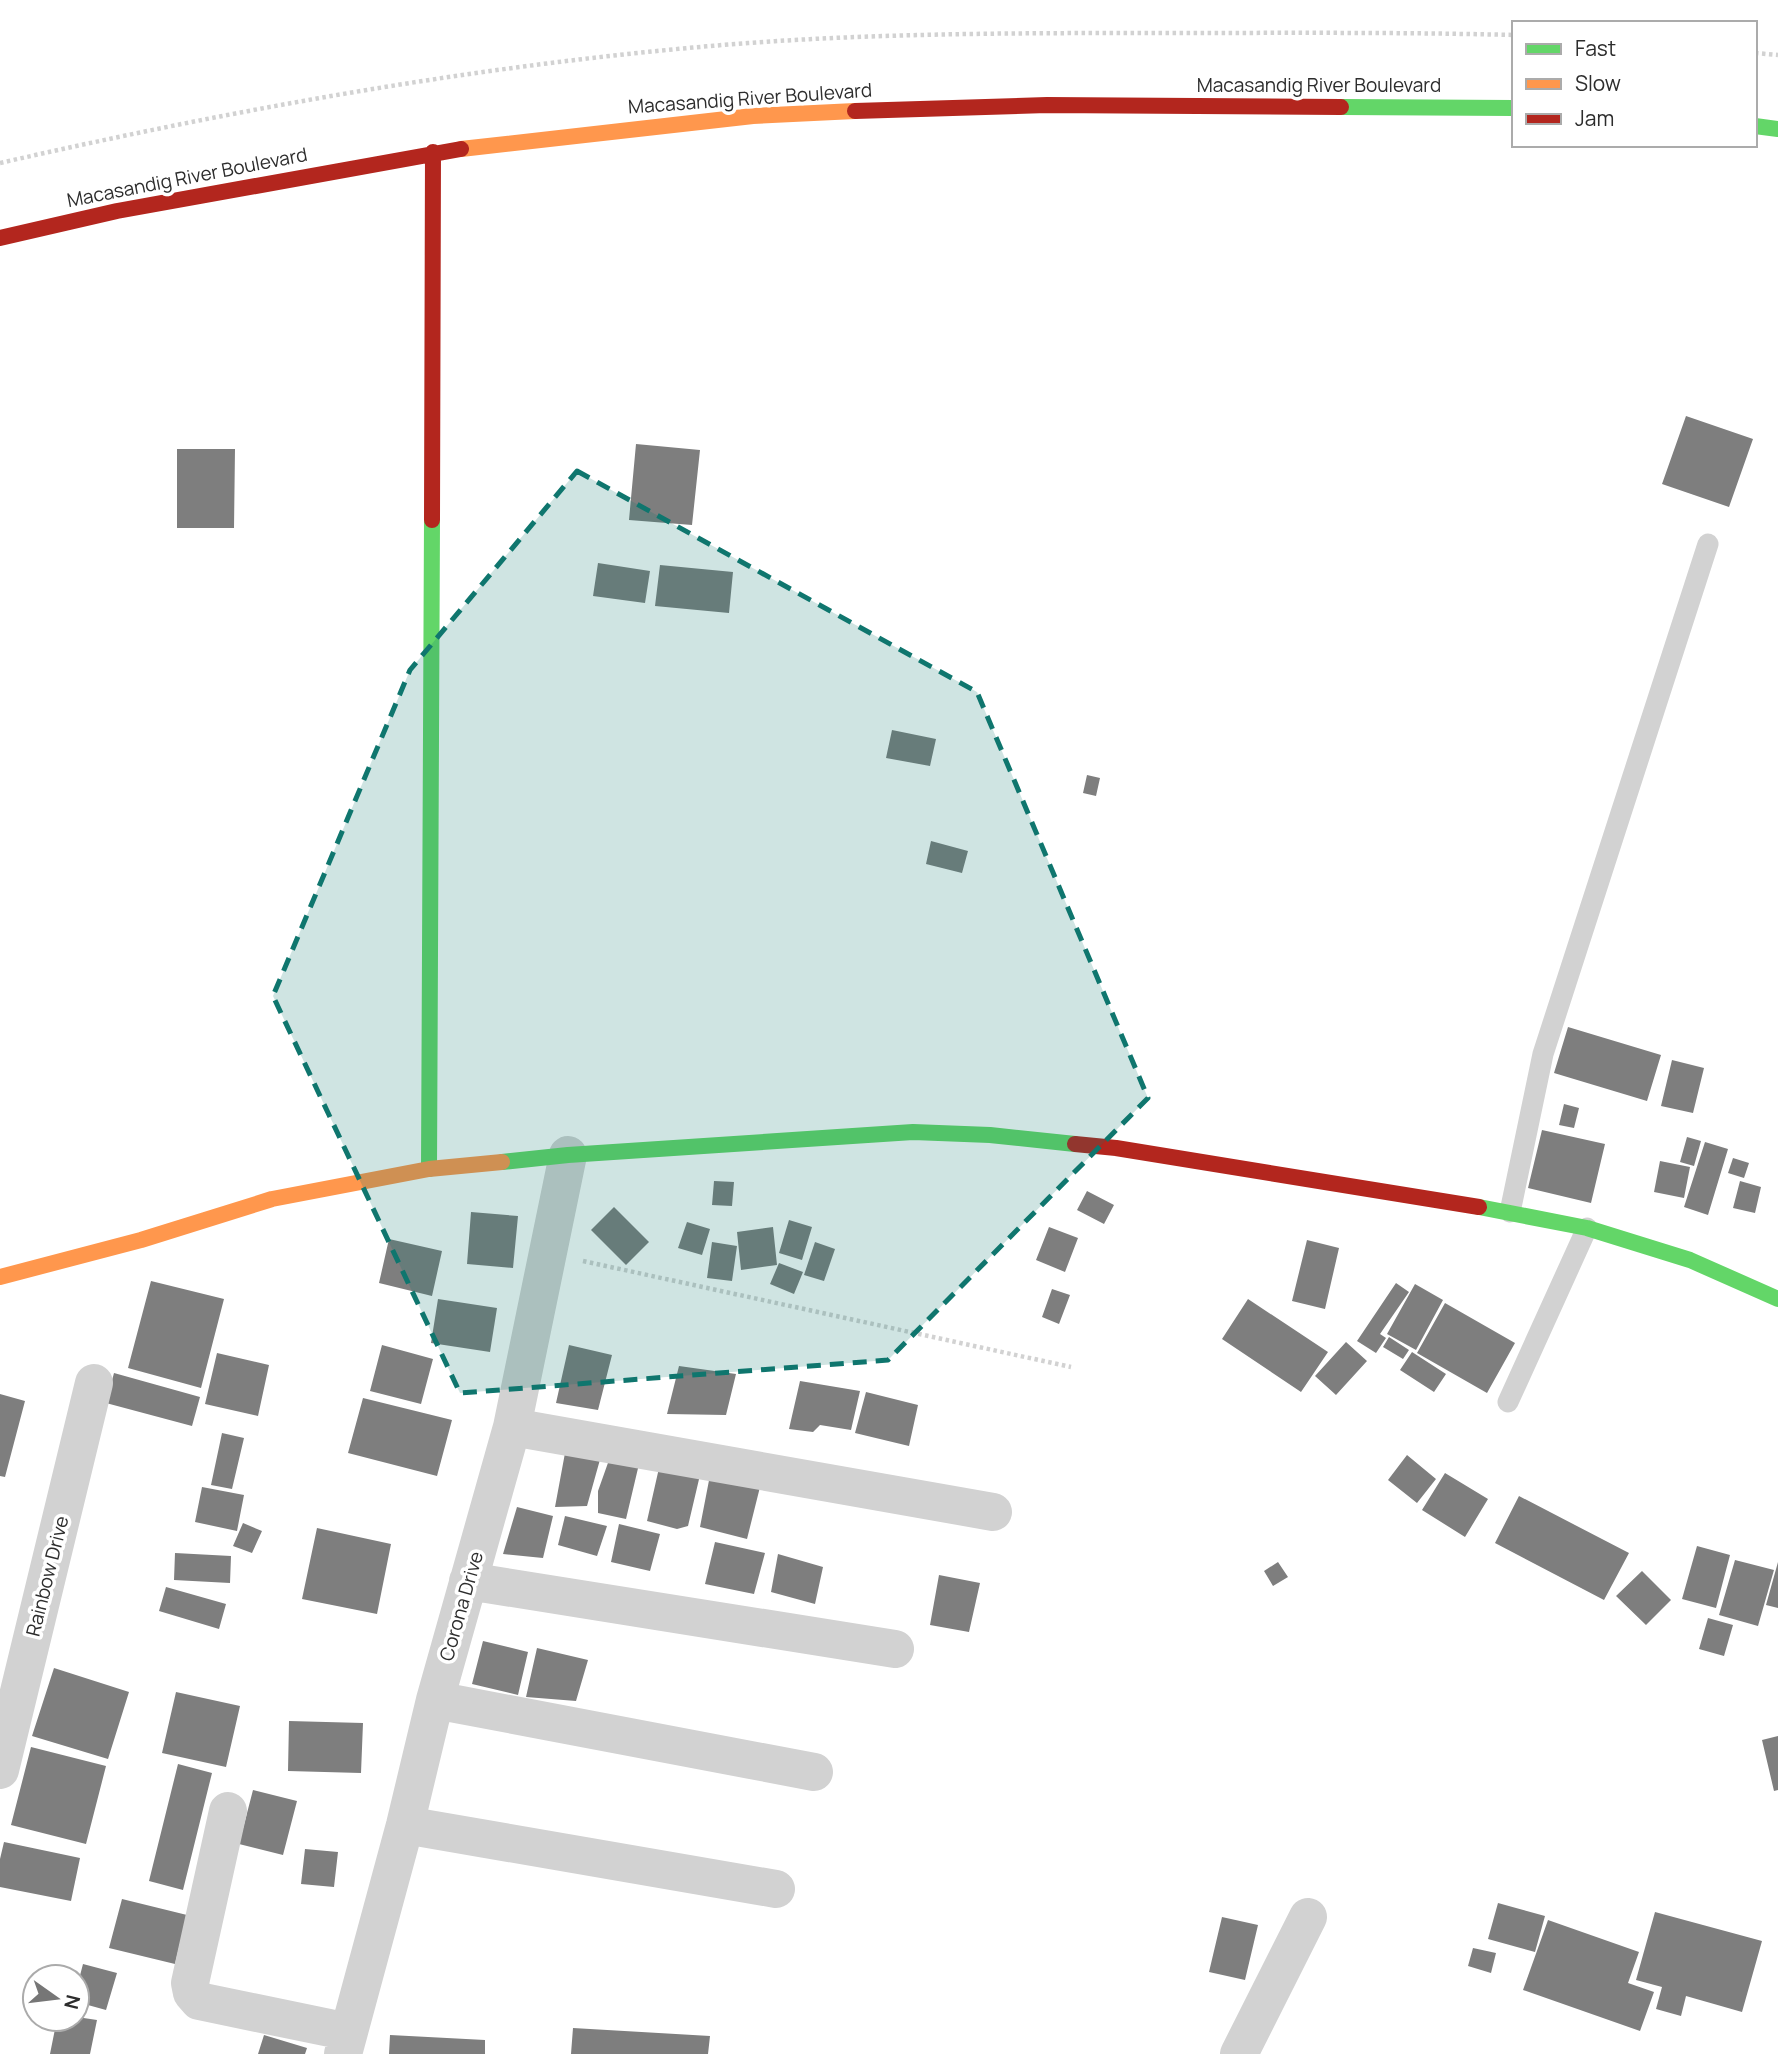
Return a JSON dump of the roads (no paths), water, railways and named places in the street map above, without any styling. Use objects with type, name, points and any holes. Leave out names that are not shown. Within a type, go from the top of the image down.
[{"type":"street","name":"Macasandig River Boulevard","points":[[0,238],[117,211],[433,152],[753,116],[894,108],[1047,105],[1512,108]]},
{"type":"street","points":[[1757,126],[1778,129]]},
{"type":"street","points":[[429,1169],[433,152]]},
{"type":"street","points":[[0,1277],[141,1240],[272,1199],[429,1169],[568,1155],[913,1132],[990,1135],[1128,1150],[1510,1212],[1587,1228],[1690,1260],[1778,1299]]},
{"type":"street","name":"Corona Drive","points":[[346,2043],[405,1825],[435,1700],[512,1427],[568,1155]]},
{"type":"street","name":"Rainbow Drive","points":[[0,1770],[94,1383]]},
{"type":"street","points":[[512,1427],[993,1512]]},
{"type":"street","points":[[468,1581],[895,1649]]},
{"type":"street","points":[[435,1700],[814,1772]]},
{"type":"street","points":[[228,1811],[190,1983],[192,1993],[200,2001],[346,2043]]},
{"type":"street","points":[[405,1825],[776,1889]]},
{"type":"street","points":[[1239,2054],[1308,1917]]},
{"type":"lane","points":[[1510,1212],[1543,1054],[1708,544]]},
{"type":"lane","points":[[1508,1402],[1587,1228]]}]
